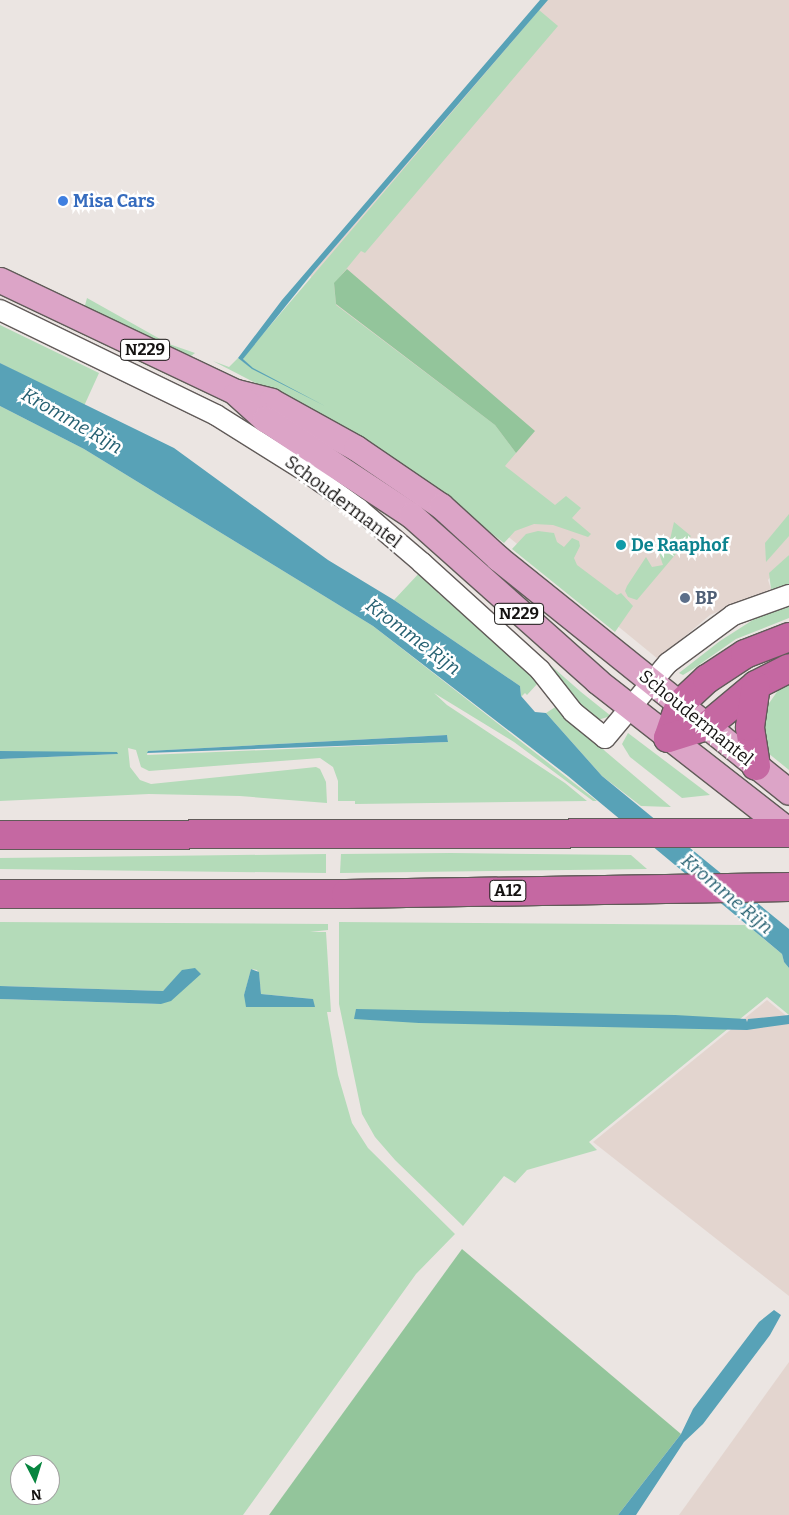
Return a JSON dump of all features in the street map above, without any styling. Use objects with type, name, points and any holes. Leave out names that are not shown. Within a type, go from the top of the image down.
[{"type":"highway","points":[[668,738],[680,704],[707,680],[745,654],[789,637]]},
{"type":"highway","points":[[668,738],[707,726],[756,685],[789,668]]},
{"type":"highway","points":[[756,685],[750,727],[756,766]]},
{"type":"highway","points":[[0,835],[334,836],[789,832]]},
{"type":"highway","name":"A12","points":[[0,894],[334,894],[789,887]]},
{"type":"main road","name":"Schoudermantel","points":[[1,284],[236,392],[271,401],[356,448],[441,506],[506,564],[789,792]]},
{"type":"main road","name":"Schoudermantel","points":[[236,392],[265,419],[411,514],[550,642],[668,738],[789,832]]},
{"type":"street","name":"Schoudermantel","points":[[0,310],[216,415],[307,472],[359,509],[428,569],[540,670],[573,712],[605,738],[632,708]]},
{"type":"street","points":[[632,708],[668,663],[733,615],[789,595]]},
{"type":"shaded area","points":[[541,0],[789,0],[789,555],[768,580],[771,589],[710,615],[658,659],[489,521],[308,273]]},
{"type":"shaded area","points":[[767,1000],[789,1018],[789,1296],[593,1142]]},
{"type":"shaded area","points":[[789,1362],[789,1515],[679,1515]]},
{"type":"green space","points":[[539,10],[558,26],[365,253],[361,251],[334,284],[336,305],[495,425],[516,453],[505,466],[555,505],[566,496],[581,508],[572,518],[591,534],[588,537],[553,525],[534,524],[515,531],[504,543],[408,468],[331,419],[329,421],[213,361],[229,367],[238,358],[253,369],[243,359],[246,354]]},
{"type":"green space","points":[[347,269],[535,431],[516,453],[495,425],[336,304],[334,283]]},
{"type":"green space","points":[[87,298],[169,344],[195,353],[191,356],[84,309]]},
{"type":"green space","points":[[0,325],[99,373],[84,406],[0,363]]},
{"type":"green space","points":[[0,406],[84,449],[373,626],[597,801],[593,801],[514,742],[434,693],[447,705],[565,783],[587,801],[355,804],[355,801],[338,801],[338,781],[333,767],[320,758],[149,771],[141,767],[136,750],[128,748],[130,767],[140,780],[151,784],[316,767],[320,769],[326,782],[327,803],[240,796],[149,794],[0,801],[0,759],[118,754],[0,751]],"holes":[[[447,735],[448,742],[147,755],[148,751]]]},
{"type":"green space","points":[[789,514],[789,536],[766,562],[765,543]]},
{"type":"green space","points":[[674,522],[691,536],[637,600],[628,597],[625,591],[627,586],[646,557],[652,567],[663,565],[659,553],[669,544]]},
{"type":"green space","points":[[398,531],[581,692],[611,716],[594,721]]},
{"type":"green space","points":[[538,531],[554,533],[557,542],[564,547],[572,538],[579,541],[580,546],[574,558],[577,565],[617,595],[621,593],[633,606],[615,632],[512,549],[526,534]]},
{"type":"green space","points":[[789,555],[789,586],[771,589],[769,573]]},
{"type":"green space","points":[[422,570],[441,590],[438,593],[516,659],[538,683],[527,695],[525,693],[521,697],[520,686],[394,600]]},
{"type":"green space","points":[[789,602],[789,618],[736,639],[683,675],[679,673],[720,641],[759,616]]},
{"type":"green space","points":[[789,684],[789,770],[768,753],[762,741],[765,709],[779,689]]},
{"type":"green space","points":[[560,704],[605,751],[671,807],[641,806],[602,776],[546,713]]},
{"type":"green space","points":[[628,733],[710,795],[682,798],[630,757],[622,744]]},
{"type":"green space","points":[[326,854],[326,873],[0,869],[0,858]]},
{"type":"green space","points":[[341,854],[631,855],[647,869],[340,873]]},
{"type":"green space","points":[[0,922],[328,924],[328,930],[310,932],[326,932],[331,1012],[327,1012],[338,1075],[352,1123],[368,1148],[455,1234],[416,1274],[243,1515],[0,1515],[0,999],[161,1004],[182,971],[163,991],[0,986]],"holes":[[[251,969],[257,970],[261,994],[313,999],[244,996]]]},
{"type":"green space","points":[[339,922],[747,925],[782,954],[784,962],[789,968],[789,1015],[767,997],[589,1142],[597,1150],[527,1170],[515,1183],[504,1176],[463,1226],[395,1160],[375,1137],[362,1114],[339,1004]]},
{"type":"green space","points":[[462,1249],[681,1434],[618,1515],[269,1515]]},
{"type":"water","points":[[540,0],[548,0],[314,271],[243,359],[253,368],[325,406],[252,369],[238,358],[282,300]]},
{"type":"water","name":"Kromme Rijn","points":[[0,363],[174,448],[328,560],[394,600],[520,686],[521,696],[535,712],[546,713],[602,776],[789,929],[789,968],[784,962],[782,954],[568,776],[373,626],[84,449],[0,406]]},
{"type":"water","points":[[447,735],[448,742],[147,753],[148,751]]},
{"type":"water","points":[[0,751],[117,752],[118,754],[0,759]]},
{"type":"water","points":[[195,968],[201,974],[171,1001],[161,1004],[0,999],[0,986],[163,991],[182,970]]},
{"type":"water","points":[[251,969],[259,972],[261,994],[313,999],[315,1007],[246,1007],[244,995]]},
{"type":"water","points":[[356,1009],[675,1015],[746,1019],[747,1022],[748,1019],[789,1015],[789,1024],[747,1030],[419,1023],[354,1019]]},
{"type":"water","points":[[774,1310],[781,1315],[770,1335],[703,1424],[684,1442],[636,1515],[618,1515],[681,1434],[693,1409],[759,1322]]},
{"type":"place","name":"Misa Cars","points":[[63,201]]},
{"type":"place","name":"De Raaphof","points":[[621,545]]},
{"type":"place","name":"BP","points":[[685,598]]}]
